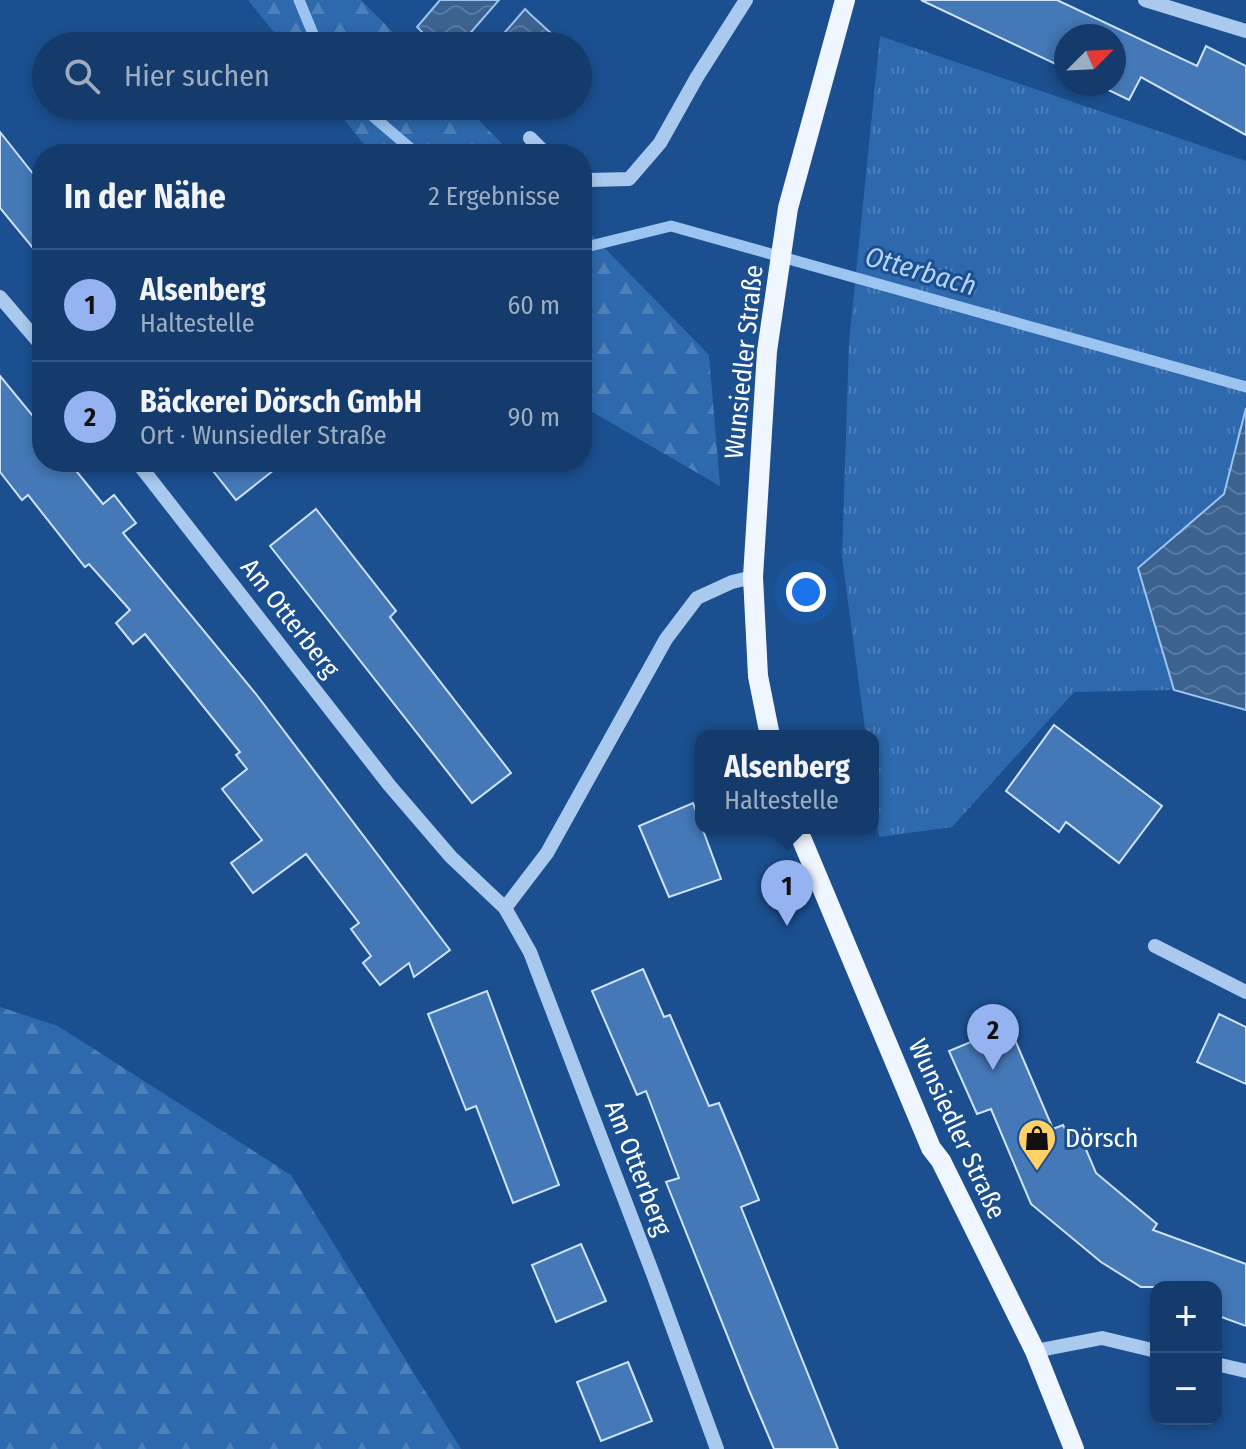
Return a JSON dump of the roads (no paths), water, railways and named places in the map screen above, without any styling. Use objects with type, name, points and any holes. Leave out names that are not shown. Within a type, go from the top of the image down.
[{"type":"main road","name":"Wunsiedler Straße","points":[[769,730],[758,676],[753,577],[767,351],[788,208],[845,0]]},
{"type":"main road","name":"Wunsiedler Straße","points":[[800,834],[931,1148],[941,1161],[1035,1351],[1074,1449]]},
{"type":"street","points":[[592,180],[629,179],[660,143],[746,0]]},
{"type":"street","points":[[1145,0],[1246,31]]},
{"type":"street","points":[[530,138],[536,144]]},
{"type":"street","points":[[0,297],[32,334]]},
{"type":"street","name":"Am Otterberg","points":[[145,472],[390,786],[451,857],[505,908],[530,952],[717,1449]]},
{"type":"street","points":[[505,908],[547,853],[673,628],[697,598],[732,582],[753,577]]},
{"type":"street","points":[[1155,946],[1246,992]]},
{"type":"street","points":[[1035,1351],[1102,1338],[1150,1350]]},
{"type":"street","points":[[1222,1365],[1246,1371]]},
{"type":"water","points":[[440,0],[499,0],[471,32],[422,32],[417,27]]},
{"type":"water","points":[[525,9],[550,32],[505,32]]},
{"type":"water","points":[[1246,408],[1246,710],[1174,690],[1138,568],[1224,494]]},
{"type":"waterway","name":"Otterbach","points":[[299,0],[312,32]]},
{"type":"waterway","name":"Otterbach","points":[[377,120],[405,144]]},
{"type":"waterway","name":"Otterbach","points":[[592,246],[671,226],[1246,387]]},
{"type":"place","name":"Alsenberg","points":[[787,926]]},
{"type":"place","name":"Bäckerei Dörsch GmbH","points":[[993,1070]]},
{"type":"place","name":"Dörsch","points":[[1037,1172]]}]
